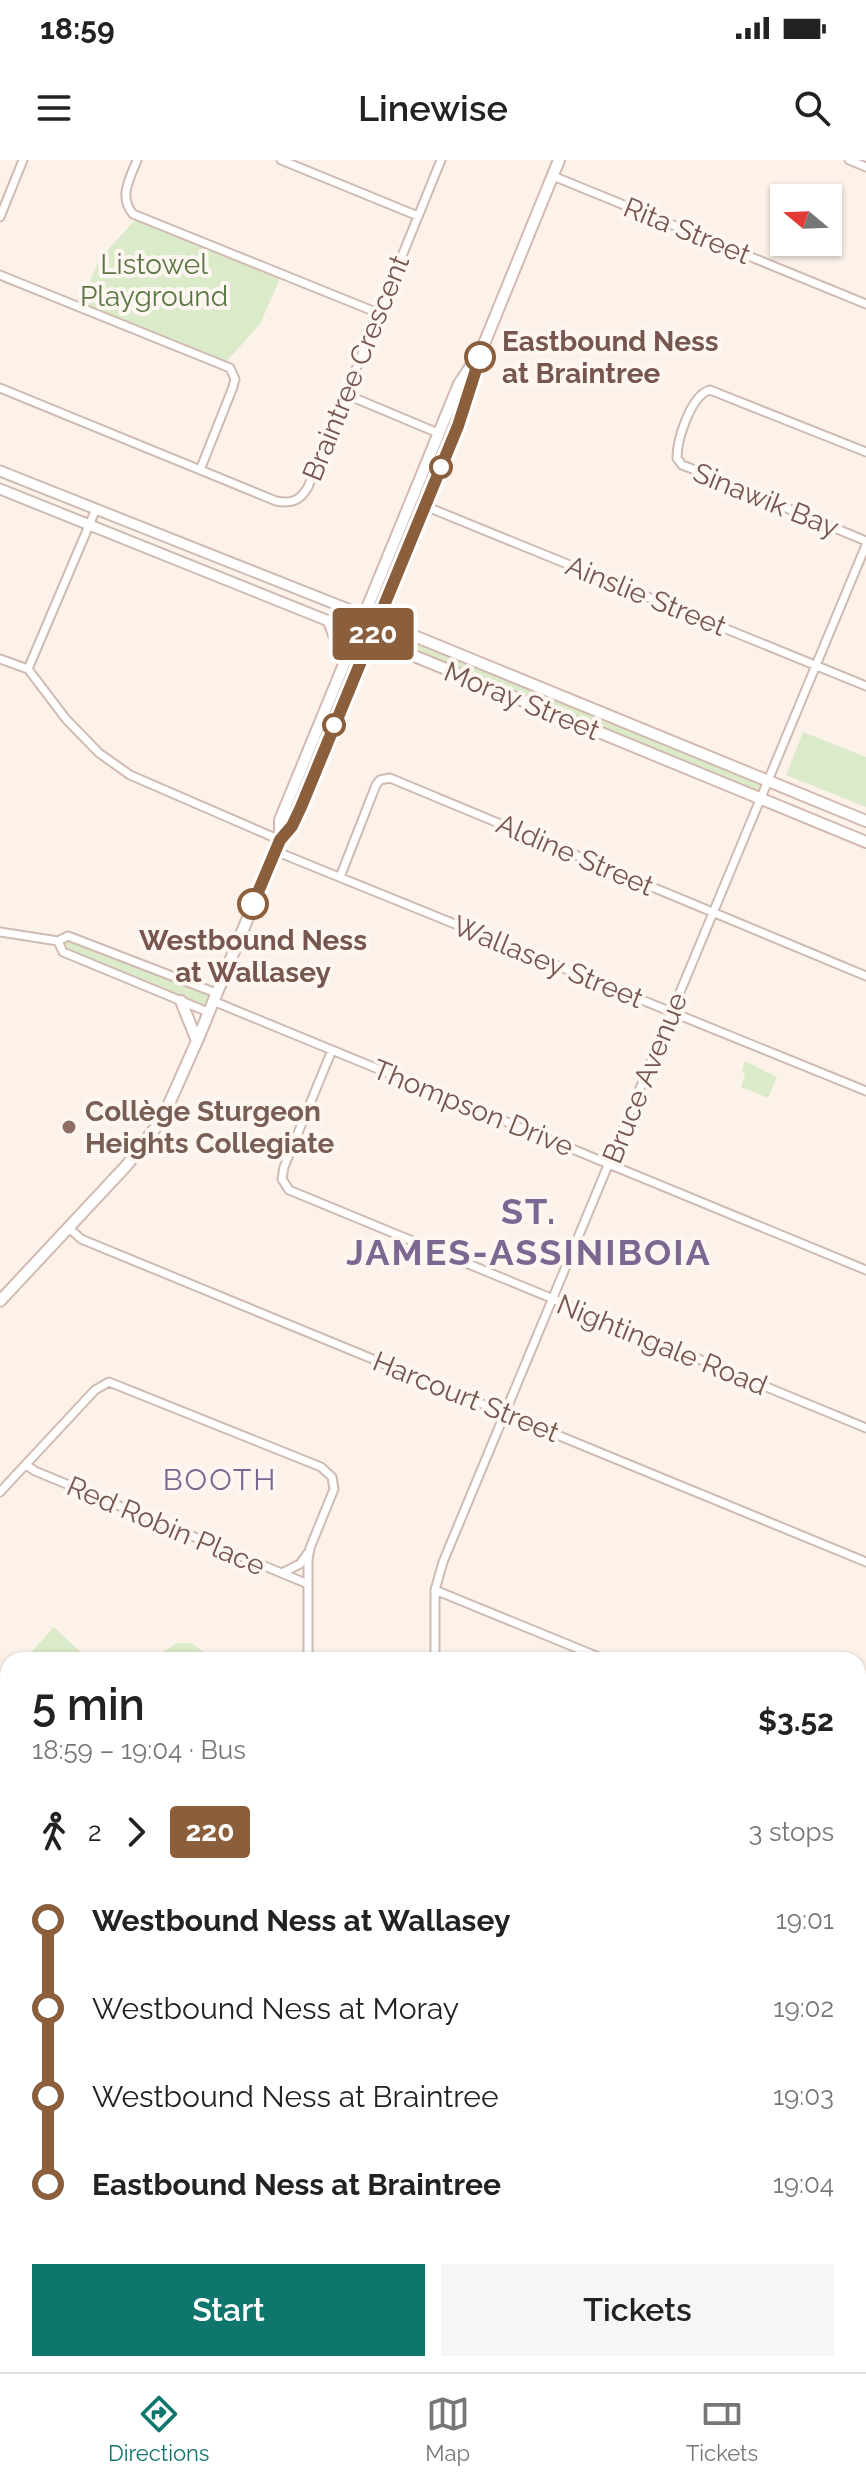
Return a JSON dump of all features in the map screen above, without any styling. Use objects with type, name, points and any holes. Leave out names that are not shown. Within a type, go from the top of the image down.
[{"type":"main road","points":[[0,1301],[127,1165],[156,1127],[197,1041],[278,845],[297,817],[458,426],[482,349],[559,160]]},
{"type":"main road","points":[[278,845],[280,820],[356,632],[459,384],[482,349]]},
{"type":"main road","name":"Moray Street","points":[[363,615],[866,821]]},
{"type":"main road","points":[[329,621],[344,662]]},
{"type":"main road","name":"Moray Street","points":[[356,632],[866,842]]},
{"type":"main road","points":[[181,1001],[197,1041]]},
{"type":"street","points":[[0,217],[23,160]]},
{"type":"street","points":[[137,160],[125,195],[133,214],[378,313]]},
{"type":"street","points":[[281,160],[418,216]]},
{"type":"street","name":"Braintree Crescent","points":[[0,388],[276,501],[288,503],[298,500],[308,487],[441,160]]},
{"type":"street","points":[[849,160],[866,167]]},
{"type":"street","name":"Rita Street","points":[[553,176],[866,304]]},
{"type":"street","points":[[0,275],[230,368],[235,379],[233,387],[200,470]]},
{"type":"street","name":"Sinawik Bay","points":[[866,452],[710,390],[698,396],[677,449],[677,458],[682,465],[866,543]]},
{"type":"street","points":[[345,394],[438,433]]},
{"type":"street","name":"Moray Street","points":[[0,471],[363,615]]},
{"type":"street","name":"Moray Street","points":[[0,489],[356,632]]},
{"type":"street","name":"Ainslie Street","points":[[425,506],[866,686]]},
{"type":"street","points":[[0,659],[28,669],[96,509]]},
{"type":"street","name":"Bruce Avenue","points":[[435,1652],[435,1590],[443,1562],[866,543]]},
{"type":"street","name":"Wallasey Street","points":[[28,669],[66,719],[99,753],[130,775],[340,877],[866,1091]]},
{"type":"street","name":"Aldine Street","points":[[340,877],[376,785],[380,780],[390,778],[866,976]]},
{"type":"street","name":"Thompson Drive","points":[[0,932],[58,941],[68,936],[332,1050],[866,1270]]},
{"type":"street","name":"Thompson Drive","points":[[58,941],[63,952],[208,1012]]},
{"type":"street","name":"Nightingale Road","points":[[332,1050],[284,1167],[282,1179],[289,1190],[866,1428]]},
{"type":"street","name":"Harcourt Street","points":[[69,1228],[81,1239],[866,1562]]},
{"type":"street","points":[[0,1492],[95,1390],[114,1382],[327,1471],[332,1477],[334,1489],[310,1548],[300,1564],[293,1569],[277,1572]]},
{"type":"street","name":"Red Robin Place","points":[[26,1465],[308,1584]]},
{"type":"street","points":[[308,1652],[310,1548]]},
{"type":"street","points":[[435,1590],[586,1652]]},
{"type":"green space","name":"Listowel Playground","points":[[138,217],[281,276],[260,324],[224,364],[79,307],[100,258]]},
{"type":"green space","points":[[378,621],[769,780],[761,799],[370,639]]},
{"type":"green space","points":[[803,732],[866,757],[866,807],[786,775]]},
{"type":"green space","points":[[68,936],[216,993],[208,1012],[63,952],[58,941]]},
{"type":"green space","points":[[745,1061],[777,1077],[768,1098],[741,1087]]},
{"type":"green space","points":[[54,1627],[81,1652],[31,1652]]},
{"type":"green space","points":[[177,1643],[191,1643],[204,1652],[163,1652]]},
{"type":"bus line","name":"220","points":[[253,904],[280,840],[292,826],[301,807],[458,426],[480,357]]},
{"type":"place","name":"Eastbound Ness at Braintree","points":[[480,357]]},
{"type":"place","name":"Westbound Ness at Wallasey","points":[[253,904]]},
{"type":"place","name":"Collège Sturgeon Heights Collegiate","points":[[69,1127]]},
{"type":"district","name":"ST. JAMES-ASSINIBOIA","points":[[529,1232]]},
{"type":"district","name":"BOOTH","points":[[220,1479]]}]
